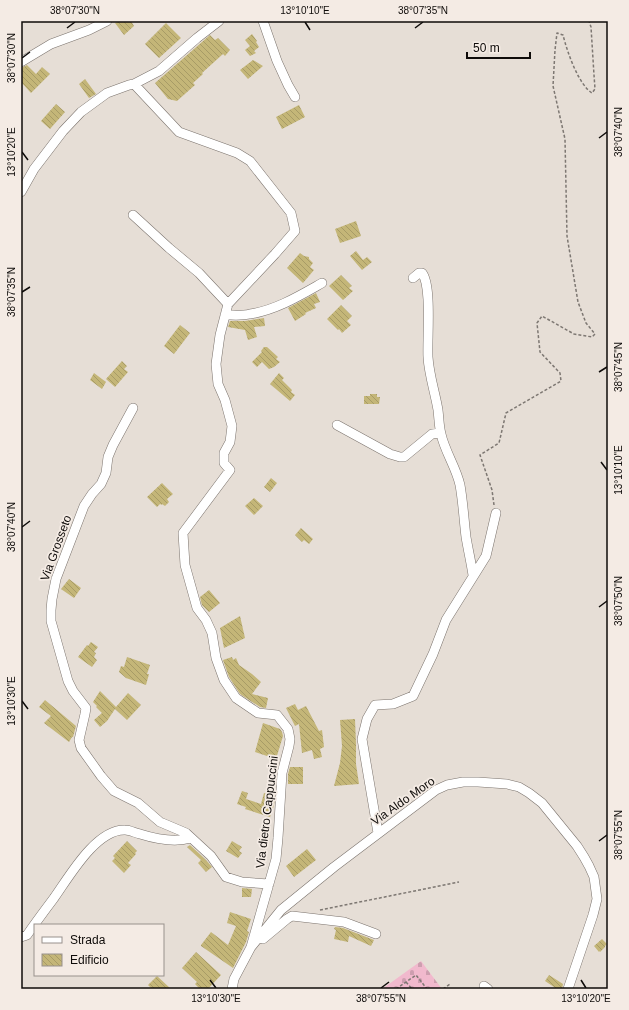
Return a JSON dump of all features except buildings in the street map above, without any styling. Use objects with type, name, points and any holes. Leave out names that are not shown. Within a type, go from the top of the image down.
[{"type":"street","points":[[21,62],[51,44],[89,30],[108,21]]},
{"type":"street","points":[[21,192],[34,169],[63,131],[81,112],[107,93],[134,84],[159,71],[219,21]]},
{"type":"street","points":[[263,21],[277,61],[295,97]]},
{"type":"street","name":"Via dietro Cappuccini","points":[[134,84],[180,132],[237,153],[250,161],[291,213],[296,231],[228,304],[220,335],[216,364],[218,384],[232,426],[230,442],[224,453],[224,463],[230,470],[183,533],[185,565],[197,608],[206,620],[212,633],[216,658],[224,680],[236,698],[258,713],[277,715],[288,730],[290,739],[282,773],[276,859],[251,948]]},
{"type":"street","points":[[133,215],[169,248],[200,273],[228,304]]},
{"type":"street","points":[[413,278],[419,273],[422,273],[426,281],[429,334],[428,356],[431,380],[440,420],[440,433],[460,485],[466,538],[473,575]]},
{"type":"street","points":[[225,315],[249,315],[265,311],[285,303],[322,283]]},
{"type":"street","name":"Via Grosseto","points":[[133,408],[112,445],[108,457],[106,473],[101,484],[84,506],[56,580],[50,610],[51,621],[68,681],[73,691],[86,708],[79,740],[81,748],[114,791],[138,802],[160,822],[186,833],[210,856],[226,877],[242,882],[269,884]]},
{"type":"street","points":[[337,425],[390,454],[400,457],[404,457],[432,434],[440,433]]},
{"type":"street","points":[[378,833],[362,739],[367,719],[375,705],[393,704],[413,696],[433,654],[446,620],[486,556],[496,513]]},
{"type":"street","name":"Via Aldo Moro","points":[[232,989],[234,979],[251,948],[281,910],[334,867],[436,790],[448,785],[463,782],[478,782],[507,784],[519,787],[534,796],[542,803],[577,846],[594,877],[597,899],[568,989]]},
{"type":"street","points":[[35,924],[81,858],[109,834],[123,830],[169,840],[183,840],[191,838]]},
{"type":"street","points":[[251,948],[292,916],[344,922],[376,934]]},
{"type":"street","points":[[21,937],[27,935],[34,925]]},
{"type":"path","points":[[496,513],[492,490],[480,456],[499,443],[506,412],[561,381],[560,374],[540,352],[537,323],[542,316],[574,334],[592,338],[595,334],[586,323],[578,302],[567,236],[565,139],[553,86],[557,33],[563,35],[576,70],[588,90],[592,92],[595,89],[591,27],[589,21]]},
{"type":"path","points":[[306,918],[314,911],[459,882]]},
{"type":"path","points":[[396,989],[416,974],[427,989]]},
{"type":"path","points":[[406,982],[412,989]]},
{"type":"path","points":[[443,989],[450,984]]},
{"type":"green space","points":[[421,961],[442,989],[382,989]]}]
